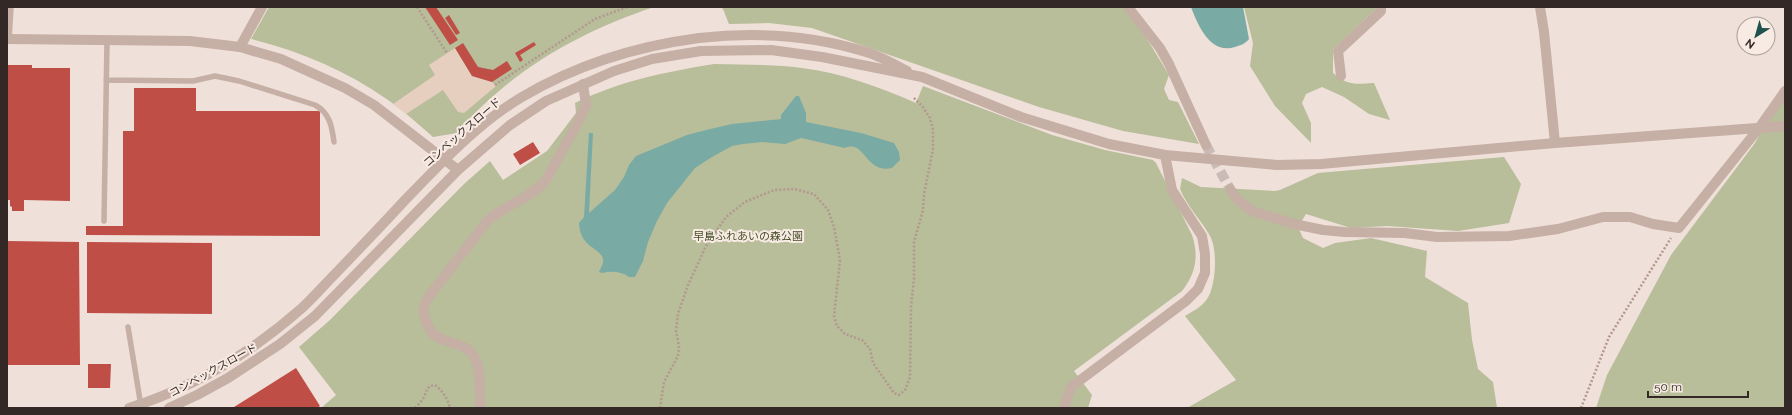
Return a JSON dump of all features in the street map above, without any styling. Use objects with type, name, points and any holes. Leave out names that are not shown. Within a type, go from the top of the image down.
[{"type":"street","points":[[240,47],[262,7]]},
{"type":"street","points":[[1128,7],[1160,48],[1169,64],[1206,145]]},
{"type":"street","points":[[1342,76],[1338,51],[1381,11],[1381,7]]},
{"type":"street","points":[[1540,7],[1544,32],[1555,143]]},
{"type":"street","name":"コンベックスロード","points":[[130,408],[142,406],[200,379],[237,357],[269,335],[303,307],[444,160],[489,121],[522,98],[576,71],[608,58],[674,41],[739,36],[797,38],[826,42],[868,52],[922,78]]},
{"type":"street","points":[[8,40],[190,41],[240,47],[281,59],[345,88],[374,105],[458,170]]},
{"type":"street","name":"コンベックスロード","points":[[175,407],[251,365],[286,340],[315,316],[458,170],[510,125],[546,101],[584,84],[614,71],[652,59],[701,51],[742,49],[771,50],[822,57],[922,78]]},
{"type":"street","points":[[922,78],[1021,117],[1110,144],[1166,155],[1277,165],[1321,164],[1555,143],[1785,126]]},
{"type":"street","points":[[480,408],[478,364],[470,352],[460,345],[437,337],[433,334],[424,314],[424,306],[430,295],[488,220],[495,214],[539,188],[546,180],[586,105],[584,84]]},
{"type":"street","points":[[1230,189],[1237,199],[1252,211],[1294,224],[1323,230],[1345,232],[1405,233],[1437,237],[1509,236],[1558,229],[1603,217],[1630,217],[1653,224],[1679,228],[1759,128],[1785,91]]},
{"type":"street","points":[[1064,408],[1071,387],[1186,301],[1198,289],[1205,274],[1205,254],[1202,236],[1172,190],[1166,155]]},
{"type":"lane","points":[[8,40],[11,7]]},
{"type":"lane","points":[[104,221],[107,41]]},
{"type":"lane","points":[[106,80],[193,81],[215,76],[239,81],[324,109],[332,126],[334,142]]},
{"type":"lane","points":[[128,327],[142,406]]},
{"type":"lane","points":[[172,392],[175,407]]},
{"type":"path","points":[[416,7],[447,53]]},
{"type":"path","points":[[495,85],[595,19],[627,7]]},
{"type":"path","points":[[660,408],[664,382],[678,356],[679,346],[676,331],[678,314],[688,285],[706,246],[726,217],[745,202],[774,190],[794,189],[814,194],[828,210],[834,227],[840,260],[834,316],[837,326],[845,334],[862,340],[870,349],[873,363],[894,393],[899,396],[905,390],[910,377],[914,242],[923,210],[924,194],[933,149],[933,130],[930,118],[922,106],[914,98]]},
{"type":"path","points":[[1581,408],[1609,337],[1665,246],[1679,228]]},
{"type":"path","points":[[415,408],[424,397],[427,388],[430,385],[435,385],[440,388],[449,402],[450,408]]},
{"type":"green space","points":[[269,7],[654,7],[599,29],[546,56],[499,91],[477,111],[457,133],[433,137],[394,104],[340,71],[305,56],[251,39]]},
{"type":"green space","points":[[720,7],[1124,7],[1147,39],[1169,75],[1164,89],[1169,100],[1178,102],[1199,144],[1123,131],[1039,107],[812,28],[769,23],[729,24],[723,9]]},
{"type":"green space","points":[[1244,7],[1378,7],[1333,49],[1333,73],[1343,80],[1352,83],[1374,83],[1390,120],[1369,114],[1344,97],[1322,87],[1306,94],[1302,103],[1311,123],[1311,143],[1275,106],[1250,66],[1253,43]]},
{"type":"green space","name":"早島ふれあいの森公園","points":[[714,64],[780,66],[817,70],[860,81],[916,103],[923,86],[1052,135],[1105,150],[1153,160],[1156,163],[1192,235],[1196,257],[1190,278],[1182,291],[1074,371],[1092,395],[1088,408],[321,408],[336,395],[299,347],[330,320],[464,184],[490,161],[503,180],[547,151],[576,113],[575,103],[592,95],[643,78]]},
{"type":"green space","points":[[1785,89],[1785,408],[1596,408],[1607,375],[1671,255],[1755,143]]},
{"type":"green space","points":[[1504,157],[1521,184],[1509,223],[1458,231],[1387,226],[1351,228],[1306,214],[1298,227],[1303,238],[1323,248],[1335,243],[1371,238],[1427,251],[1425,277],[1468,303],[1472,340],[1478,369],[1493,382],[1497,408],[1187,408],[1236,380],[1185,316],[1200,307],[1207,299],[1214,277],[1215,259],[1213,242],[1210,236],[1186,201],[1180,189],[1182,178],[1201,187],[1275,191],[1318,173]]},
{"type":"shaded area","points":[[455,48],[472,76],[492,82],[496,86],[464,113],[458,112],[443,90],[406,114],[393,104],[435,75],[429,65]]},
{"type":"water","points":[[1191,7],[1243,7],[1249,39],[1241,45],[1235,47],[1219,47],[1212,43],[1202,30]]},
{"type":"water","points":[[796,96],[799,96],[806,113],[806,122],[861,133],[894,143],[899,152],[900,160],[892,168],[883,168],[876,166],[857,148],[845,148],[801,138],[785,144],[762,142],[732,146],[695,168],[667,203],[657,221],[648,242],[643,261],[635,277],[629,277],[616,272],[599,272],[603,264],[603,259],[598,252],[586,242],[580,231],[579,223],[584,217],[589,133],[593,133],[589,213],[615,190],[624,177],[629,165],[636,156],[687,135],[706,130],[732,124],[781,119],[781,115]]},
{"type":"building","points":[[425,7],[436,7],[458,40],[450,45]]},
{"type":"building","points":[[449,15],[460,33],[456,35],[445,18]]},
{"type":"building","points":[[534,42],[536,45],[520,55],[523,60],[520,62],[515,53]]},
{"type":"building","points":[[463,43],[478,67],[493,70],[507,61],[512,69],[492,82],[472,76],[455,48]]},
{"type":"building","points":[[7,65],[32,65],[32,68],[70,68],[70,201],[24,200],[24,211],[12,211],[10,200],[7,200]]},
{"type":"building","points":[[134,88],[196,88],[196,111],[320,111],[320,236],[86,235],[86,226],[123,226],[123,131],[134,131]]},
{"type":"building","points":[[533,142],[540,153],[520,165],[513,154]]},
{"type":"building","points":[[7,241],[79,242],[80,365],[7,365]]},
{"type":"building","points":[[87,242],[212,243],[212,314],[87,313]]},
{"type":"building","points":[[88,364],[111,364],[110,388],[88,388]]},
{"type":"building","points":[[296,368],[320,406],[317,408],[234,407]]},
{"type":"tunnel","points":[[1206,145],[1230,189]]}]
